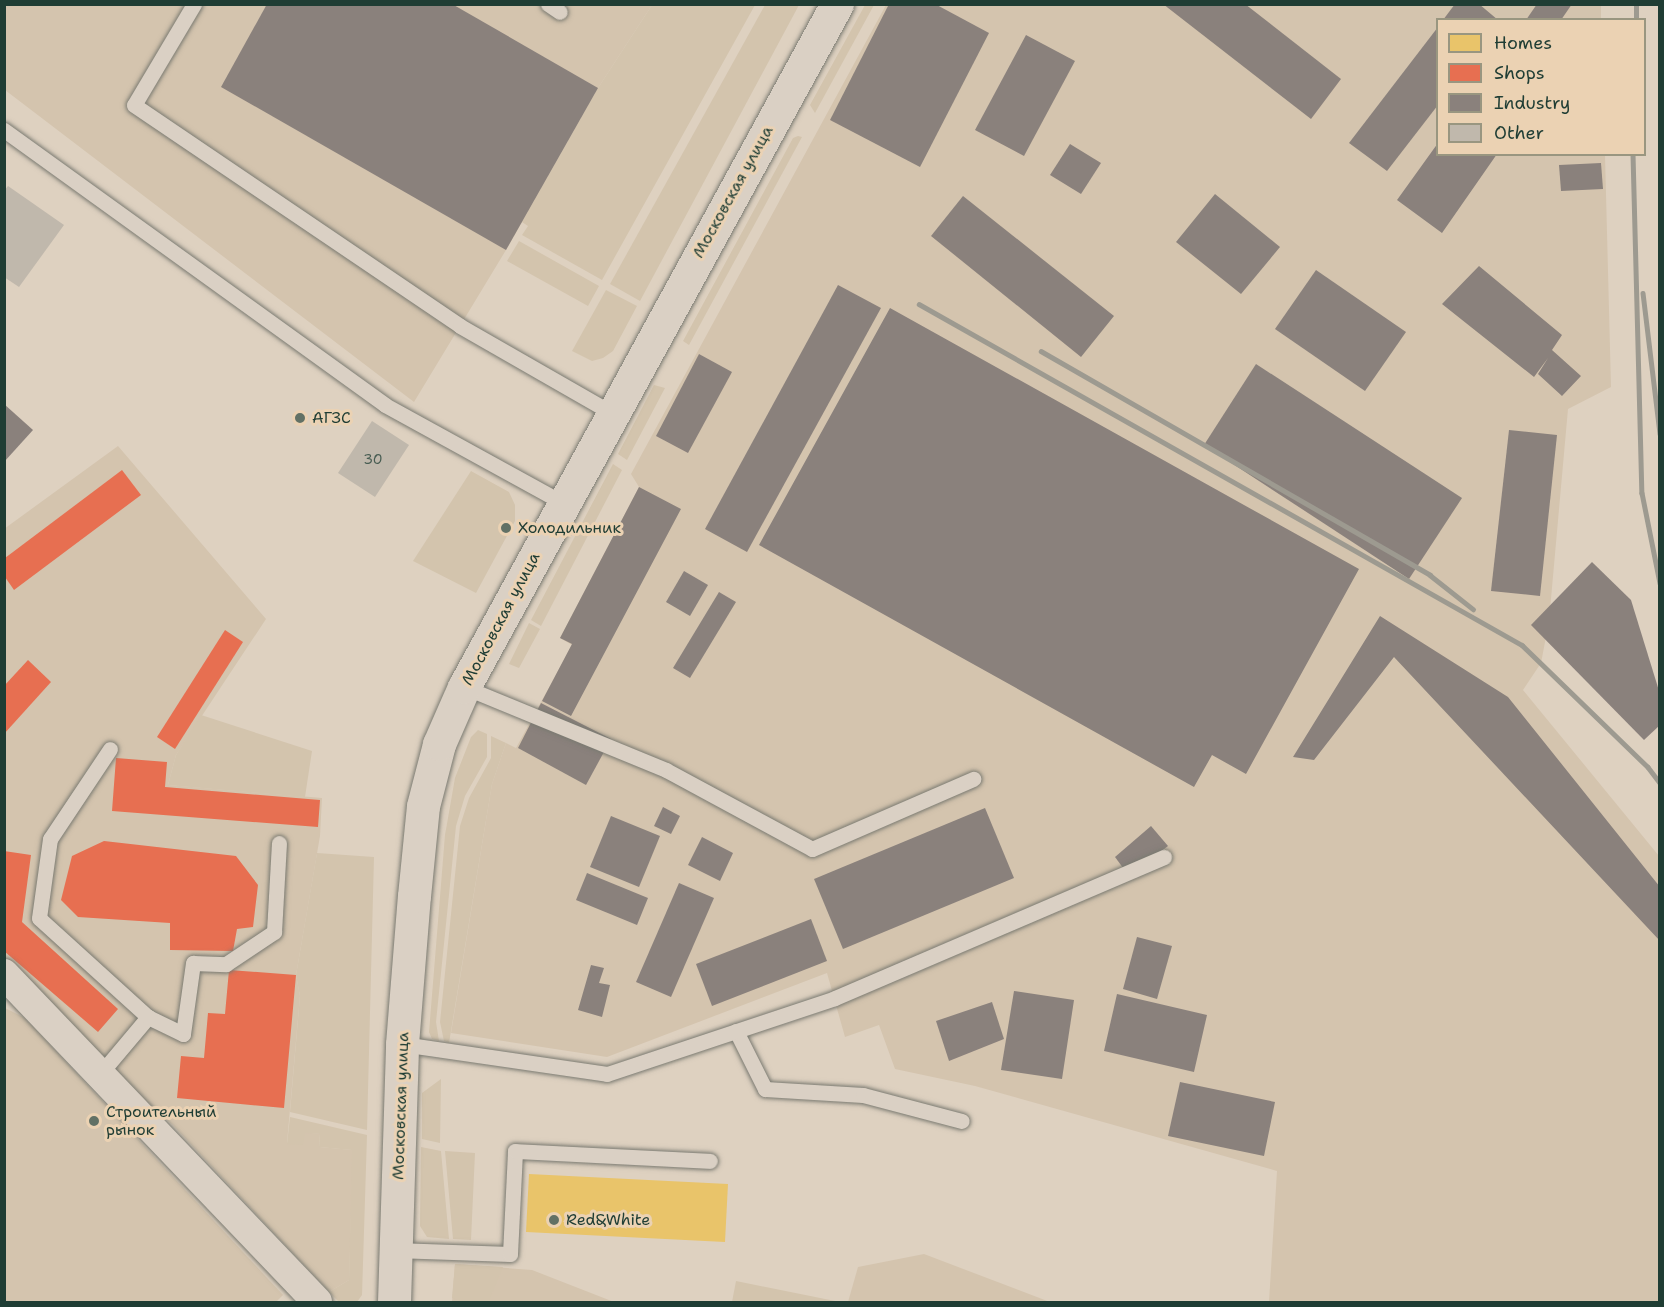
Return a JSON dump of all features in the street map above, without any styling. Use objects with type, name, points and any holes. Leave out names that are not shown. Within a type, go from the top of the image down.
[{"type":"main road","name":"Московская улица","points":[[394,1302],[402,1044],[423,806],[439,744],[464,687],[837,4]]},
{"type":"street","points":[[4,974],[317,1302]]},
{"type":"lane","points":[[194,4],[134,105],[460,326],[612,413]]},
{"type":"lane","points":[[4,130],[385,405],[563,503]]},
{"type":"lane","points":[[464,687],[666,770],[812,849],[973,778]]},
{"type":"lane","points":[[111,749],[50,839],[39,918],[148,1017],[183,1034],[193,963],[226,964],[274,932],[279,843]]},
{"type":"lane","points":[[402,1044],[607,1074],[835,998],[1164,856]]},
{"type":"lane","points":[[100,1074],[148,1017]]},
{"type":"lane","points":[[736,1031],[765,1089],[863,1095],[962,1121]]},
{"type":"lane","points":[[395,1250],[510,1254],[515,1151],[710,1161]]},
{"type":"shaded area","points":[[4,5],[652,5],[598,88],[506,250],[414,402],[5,90]]},
{"type":"shaded area","points":[[652,5],[755,5],[602,280],[522,235],[528,226],[522,222],[598,88]]},
{"type":"shaded area","points":[[765,5],[799,5],[640,301],[610,284]]},
{"type":"shaded area","points":[[865,5],[874,5],[815,113],[810,105]]},
{"type":"shaded area","points":[[886,5],[1601,5],[1601,18],[1436,18],[1436,156],[1605,156],[1611,387],[1568,409],[1549,621],[1541,663],[1523,690],[1659,856],[1659,1302],[1269,1302],[1277,1171],[975,1086],[895,1069],[879,1025],[845,1037],[827,973],[607,1057],[451,1033],[492,784],[506,743],[516,748],[572,645],[560,638],[639,487],[631,474]]},
{"type":"shaded area","points":[[802,137],[689,345],[683,341],[793,138]]},
{"type":"shaded area","points":[[519,241],[599,286],[588,306],[507,261]]},
{"type":"shaded area","points":[[606,290],[637,306],[613,351],[603,358],[592,361],[572,351]]},
{"type":"shaded area","points":[[654,385],[665,388],[627,460],[618,454]]},
{"type":"shaded area","points":[[118,446],[266,619],[176,755],[168,785],[322,798],[320,836],[296,975],[300,996],[287,1143],[304,1132],[320,1134],[319,1147],[353,1150],[349,1280],[329,1292],[173,1125],[128,1087],[5,960],[4,529]]},
{"type":"shaded area","points":[[613,464],[622,470],[541,626],[531,620]]},
{"type":"shaded area","points":[[471,471],[509,492],[515,505],[515,521],[476,593],[413,561]]},
{"type":"shaded area","points":[[529,623],[540,629],[519,668],[509,664]]},
{"type":"shaded area","points":[[201,715],[312,751],[305,797],[168,785],[176,755]]},
{"type":"shaded area","points":[[478,730],[487,734],[487,757],[465,796],[456,826],[436,1022],[439,1041],[432,1039],[429,1032],[445,835],[455,778],[471,737]]},
{"type":"shaded area","points":[[491,736],[506,743],[492,784],[449,1043],[444,1041],[440,1022],[460,826],[469,798],[491,758]]},
{"type":"shaded area","points":[[317,853],[374,857],[367,1130],[290,1112],[300,996],[296,975]]},
{"type":"shaded area","points":[[5,1008],[25,1018],[283,1295],[276,1302],[5,1302]]},
{"type":"shaded area","points":[[441,1079],[440,1143],[422,1139],[422,1093]]},
{"type":"shaded area","points":[[290,1117],[367,1135],[362,1295],[357,1302],[338,1301],[329,1292],[349,1280],[352,1150],[319,1147],[320,1134],[305,1133],[303,1145],[287,1144]]},
{"type":"shaded area","points":[[421,1147],[441,1151],[449,1239],[427,1237],[420,1226]]},
{"type":"shaded area","points":[[445,1151],[475,1153],[471,1240],[453,1239]]},
{"type":"shaded area","points":[[924,1254],[1050,1302],[848,1302],[858,1267]]},
{"type":"shaded area","points":[[455,1264],[532,1270],[614,1302],[452,1302]]},
{"type":"shaded area","points":[[455,1264],[503,1267],[489,1301],[462,1302],[452,1298]]},
{"type":"shaded area","points":[[736,1281],[840,1302],[732,1302]]},
{"type":"building: Homes","points":[[529,1174],[728,1184],[725,1242],[526,1232]]},
{"type":"building: Shops","points":[[122,470],[141,495],[14,590],[5,577],[5,558]]},
{"type":"building: Shops","points":[[225,630],[243,642],[175,749],[157,737]]},
{"type":"building: Shops","points":[[28,660],[51,682],[4,734],[4,686]]},
{"type":"building: Shops","points":[[116,758],[167,762],[165,787],[320,800],[318,827],[112,811]]},
{"type":"building: Shops","points":[[104,841],[236,856],[258,885],[253,927],[237,929],[233,951],[170,950],[170,923],[78,917],[61,900],[72,856]]},
{"type":"building: Shops","points":[[4,851],[31,855],[22,922],[118,1009],[98,1032],[4,951]]},
{"type":"building: Shops","points":[[229,970],[296,975],[284,1108],[177,1098],[181,1056],[204,1058],[208,1013],[225,1014]]},
{"type":"building: Industry","points":[[267,4],[452,4],[598,88],[506,250],[221,87]]},
{"type":"building: Industry","points":[[889,4],[935,4],[989,33],[920,167],[830,120]]},
{"type":"building: Industry","points":[[1163,4],[1245,4],[1341,79],[1311,119]]},
{"type":"building: Industry","points":[[1455,4],[1479,4],[1496,18],[1444,18]]},
{"type":"building: Industry","points":[[1537,4],[1572,4],[1562,18],[1527,18]]},
{"type":"building: Industry","points":[[1436,30],[1436,108],[1387,171],[1349,143]]},
{"type":"building: Industry","points":[[1026,35],[1075,61],[1024,156],[975,130]]},
{"type":"building: Industry","points":[[1070,144],[1101,163],[1081,194],[1050,175]]},
{"type":"building: Industry","points":[[1436,146],[1436,156],[1496,156],[1442,233],[1397,200]]},
{"type":"building: Industry","points":[[1601,163],[1603,189],[1561,191],[1559,165]]},
{"type":"building: Industry","points":[[1215,194],[1280,247],[1241,294],[1176,242]]},
{"type":"building: Industry","points":[[963,196],[1114,316],[1081,357],[931,236]]},
{"type":"building: Industry","points":[[1479,266],[1562,335],[1552,350],[1581,376],[1562,396],[1538,374],[1548,358],[1534,377],[1442,304]]},
{"type":"building: Industry","points":[[1316,270],[1406,332],[1365,391],[1275,329]]},
{"type":"building: Industry","points":[[838,285],[881,308],[747,552],[705,529]]},
{"type":"building: Industry","points":[[890,308],[1359,569],[1246,774],[1212,755],[1194,787],[759,545]]},
{"type":"building: Industry","points":[[699,354],[732,372],[688,453],[656,436]]},
{"type":"building: Industry","points":[[1256,364],[1462,498],[1409,579],[1204,445]]},
{"type":"building: Industry","points":[[4,404],[33,430],[4,462]]},
{"type":"building: Industry","points":[[1509,430],[1557,435],[1540,596],[1491,591]]},
{"type":"building: Industry","points":[[639,487],[681,509],[571,716],[542,701],[572,644],[560,638]]},
{"type":"building: Industry","points":[[1592,562],[1631,600],[1660,694],[1660,725],[1644,740],[1531,625]]},
{"type":"building: Industry","points":[[684,571],[708,585],[690,616],[666,602]]},
{"type":"building: Industry","points":[[719,592],[736,602],[690,678],[673,668]]},
{"type":"building: Industry","points":[[1380,616],[1508,697],[1660,887],[1660,941],[1394,657],[1314,760],[1293,757]]},
{"type":"building: Industry","points":[[541,703],[611,739],[586,785],[518,748]]},
{"type":"building: Industry","points":[[663,807],[680,816],[671,834],[654,826]]},
{"type":"building: Industry","points":[[985,808],[1014,878],[843,949],[814,879]]},
{"type":"building: Industry","points":[[611,816],[660,836],[639,887],[590,867]]},
{"type":"building: Industry","points":[[1151,826],[1168,846],[1129,876],[1115,857]]},
{"type":"building: Industry","points":[[702,837],[733,853],[720,881],[688,865]]},
{"type":"building: Industry","points":[[587,873],[648,898],[637,925],[576,900]]},
{"type":"building: Industry","points":[[679,883],[714,898],[671,997],[636,982]]},
{"type":"building: Industry","points":[[811,919],[827,961],[712,1006],[696,964]]},
{"type":"building: Industry","points":[[1137,937],[1172,946],[1157,999],[1123,989]]},
{"type":"building: Industry","points":[[591,965],[604,968],[599,983],[610,985],[602,1017],[578,1010]]},
{"type":"building: Industry","points":[[1014,991],[1074,1000],[1062,1079],[1001,1070]]},
{"type":"building: Industry","points":[[1117,994],[1207,1015],[1194,1072],[1104,1051]]},
{"type":"building: Industry","points":[[992,1002],[1004,1039],[949,1061],[936,1021]]},
{"type":"building: Industry","points":[[1180,1082],[1275,1102],[1264,1156],[1168,1136]]},
{"type":"building: Other","points":[[8,186],[64,225],[19,287],[4,277],[4,191]]},
{"type":"building: Other","points":[[372,421],[409,445],[375,497],[338,473]]},
{"type":"railway","points":[[1636,4],[1636,18]]},
{"type":"railway","points":[[1633,156],[1642,493],[1660,583]]},
{"type":"railway","points":[[1643,293],[1660,434]]},
{"type":"railway","points":[[919,304],[1522,645],[1648,767],[1660,783]]},
{"type":"railway","points":[[1041,351],[1430,575],[1473,609]]},
{"type":"place","name":"АГЗС","points":[[300,418]]},
{"type":"place","name":"Холодильник","points":[[506,528]]},
{"type":"place","name":"Строительный рынок","points":[[94,1121]]},
{"type":"place","name":"Red&White","points":[[554,1220]]}]
